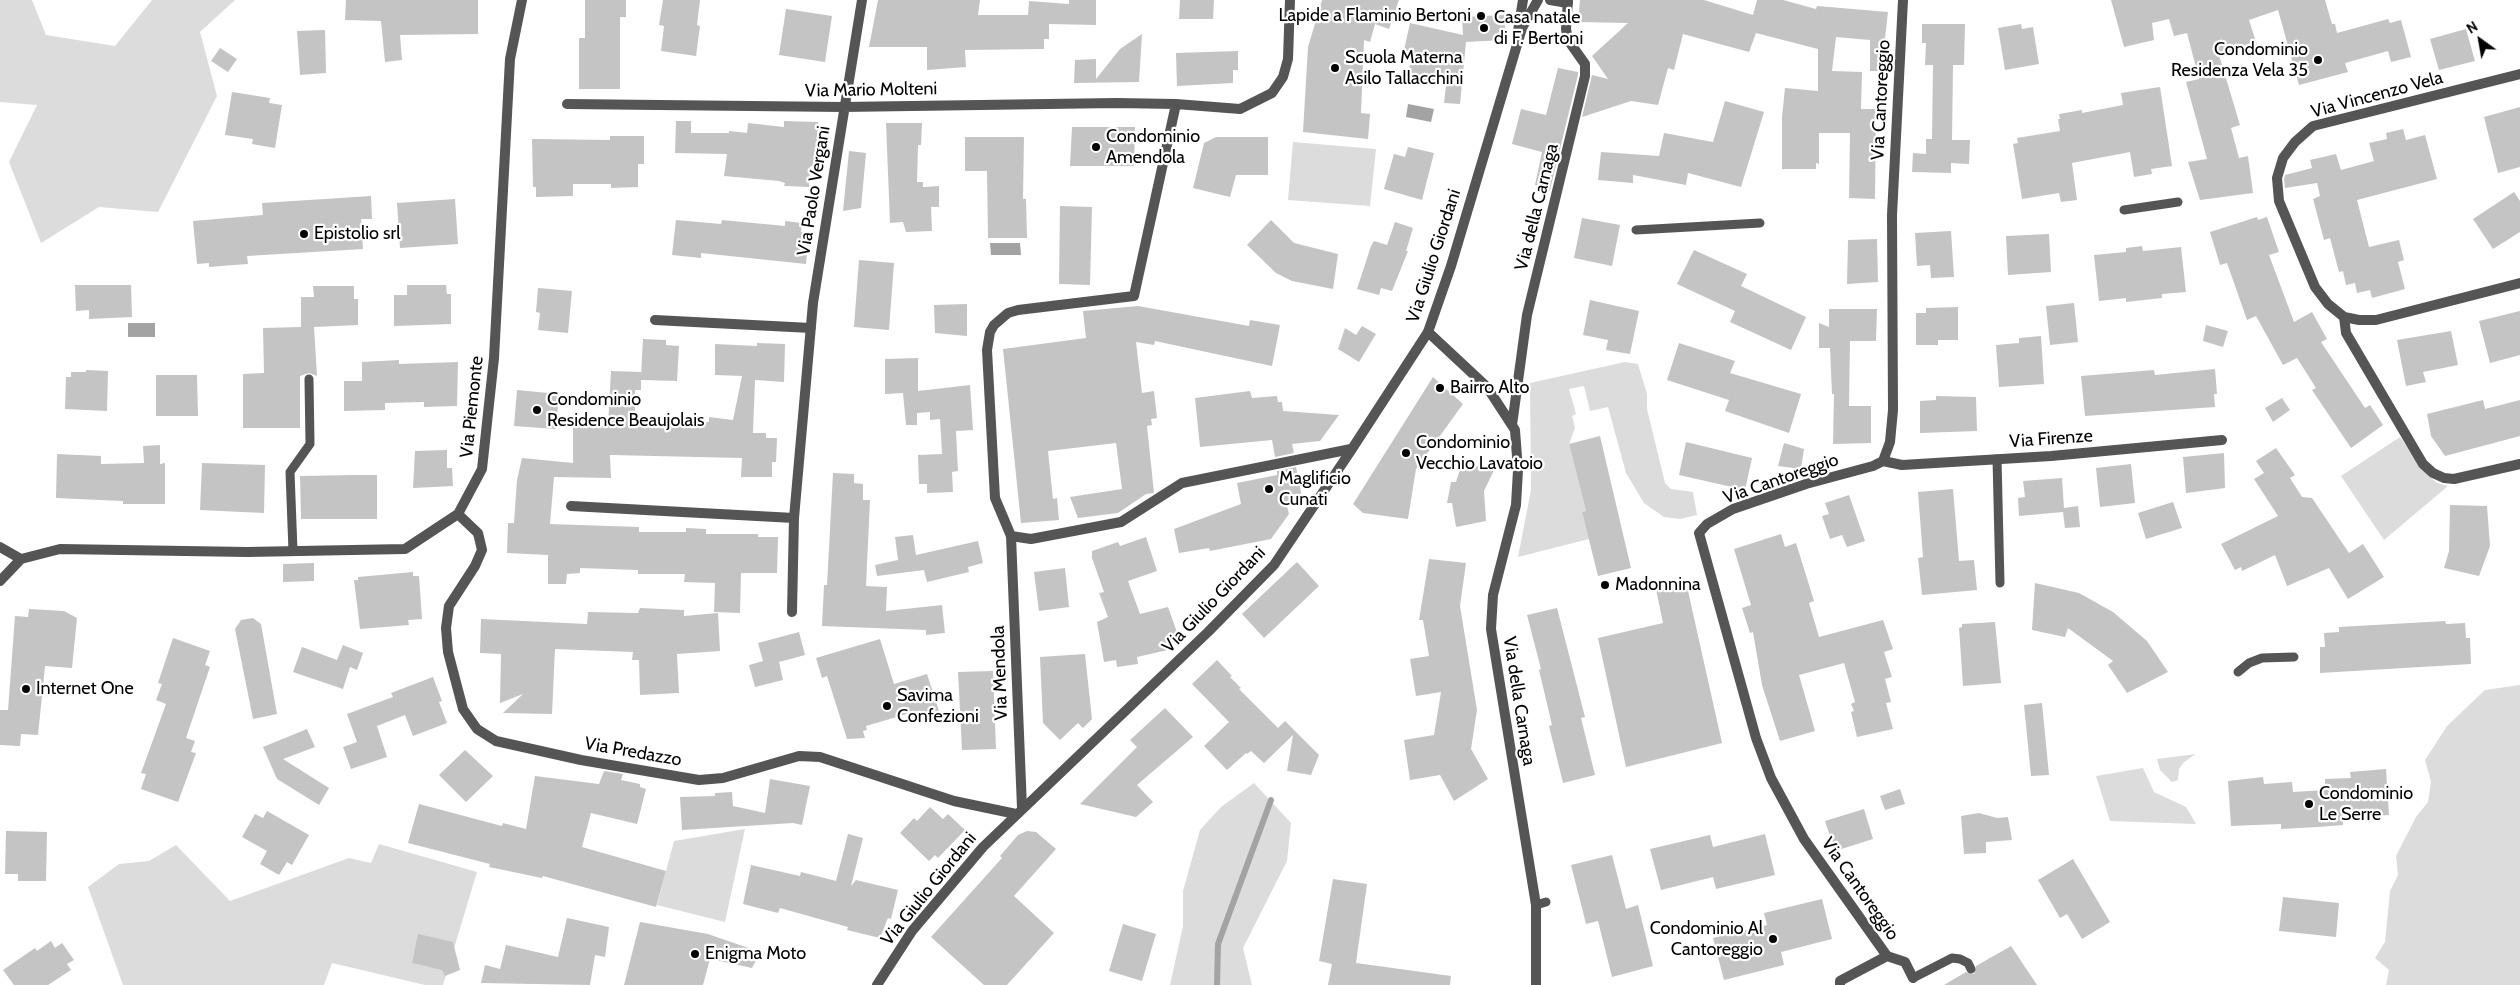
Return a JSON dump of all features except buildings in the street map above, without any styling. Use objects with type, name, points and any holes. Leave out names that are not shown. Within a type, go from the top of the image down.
[{"type":"street","name":"Via Piemonte","points":[[22,559],[60,549],[293,552],[405,550],[458,514],[482,469],[494,358],[510,59],[522,0]]},
{"type":"street","name":"Via Paolo Vergani","points":[[792,612],[794,518],[811,328],[843,107],[862,0]]},
{"type":"street","name":"Via Mario Molteni","points":[[566,104],[843,107],[1107,103],[1176,104],[1240,109],[1272,93],[1283,77],[1288,59],[1290,0]]},
{"type":"street","name":"Via Giulio Giordani","points":[[1513,59],[1524,0]]},
{"type":"street","points":[[1550,0],[1568,1]]},
{"type":"street","name":"Via Cantoreggio","points":[[1903,0],[1892,216],[1892,410],[1890,442],[1883,461],[1873,466],[1806,484],[1733,509],[1706,524],[1699,532],[1756,738],[1771,778],[1804,839],[1887,956],[1905,962],[1914,978]]},
{"type":"street","name":"Via Giulio Giordani","points":[[877,985],[912,931],[946,888],[1019,811],[1208,632],[1274,565],[1352,449],[1428,332],[1451,266],[1522,28],[1538,1]]},
{"type":"street","name":"Via della Carnaga","points":[[1536,985],[1541,903],[1491,629],[1493,595],[1516,505],[1518,470],[1512,425],[1527,315],[1585,76],[1584,64],[1568,40],[1566,29],[1568,1]]},
{"type":"street","name":"Via Vincenzo Vela","points":[[2344,317],[2328,304],[2315,287],[2279,201],[2277,178],[2283,158],[2295,142],[2313,126],[2520,74]]},
{"type":"street","points":[[1176,104],[1134,296],[1018,310],[1000,318],[990,332],[986,350],[995,498],[1011,536],[1031,539],[1122,522],[1182,483],[1352,449]]},
{"type":"street","points":[[2520,283],[2376,320],[2359,320],[2344,317],[2346,333],[2423,464],[2444,478],[2454,479],[2520,464]]},
{"type":"street","points":[[654,320],[811,328]]},
{"type":"street","name":"Via della Carnaga","points":[[1428,332],[1487,387],[1512,425]]},
{"type":"street","name":"Via Firenze","points":[[1883,461],[1902,465],[2051,456],[2222,440]]},
{"type":"street","points":[[571,506],[794,518]]},
{"type":"street","name":"Via Predazzo","points":[[458,514],[478,533],[482,550],[475,566],[449,606],[446,628],[448,652],[463,709],[477,729],[496,741],[581,760],[699,780],[732,776],[799,756],[820,757],[954,801],[1019,811]]},
{"type":"street","name":"Via Mendola","points":[[1011,536],[1019,811]]},
{"type":"street","points":[[0,547],[22,559],[0,581]]},
{"type":"street","name":"Via Cantoreggio","points":[[1840,985],[1840,981],[1887,956]]},
{"type":"lane","points":[[2124,210],[2178,202]]},
{"type":"lane","points":[[1636,230],[1760,224]]},
{"type":"lane","points":[[293,552],[290,472],[310,444],[309,379]]},
{"type":"lane","points":[[1997,459],[2000,582]]},
{"type":"lane","points":[[2238,672],[2249,663],[2262,658],[2294,658]]},
{"type":"lane","points":[[1914,978],[1952,958],[1968,963],[1971,969]]},
{"type":"shaded area","points":[[0,0],[32,0],[46,35],[115,46],[152,0],[235,0],[200,32],[217,96],[158,212],[99,207],[41,243],[9,162],[37,105],[0,102]]},
{"type":"shaded area","points":[[1408,104],[1434,109],[1431,122],[1406,117]]},
{"type":"shaded area","points":[[1293,142],[1376,149],[1370,206],[1288,200]]},
{"type":"shaded area","points":[[990,243],[1020,243],[1021,255],[991,255]]},
{"type":"shaded area","points":[[128,323],[155,323],[155,337],[128,337]]},
{"type":"shaded area","points":[[1625,362],[1638,364],[1647,394],[1647,409],[1665,483],[1671,489],[1693,492],[1697,515],[1680,519],[1664,517],[1644,503],[1626,473],[1608,407],[1590,411],[1584,386],[1569,389],[1576,414],[1572,416],[1575,428],[1569,444],[1586,511],[1582,512],[1589,539],[1518,557],[1531,490],[1530,383]]},
{"type":"shaded area","points":[[2400,437],[2423,470],[2437,483],[2448,486],[2384,540],[2341,476]]},
{"type":"shaded area","points":[[2520,685],[2520,985],[2386,985],[2389,970],[2375,958],[2385,942],[2390,891],[2398,875],[2396,856],[2416,817],[2428,802],[2431,782],[2425,760],[2447,726],[2485,690]]},
{"type":"shaded area","points":[[2196,754],[2184,762],[2179,769],[2178,780],[2172,782],[2160,770],[2157,759]]},
{"type":"shaded area","points":[[2143,768],[2154,792],[2186,807],[2196,824],[2110,821],[2096,776]]},
{"type":"shaded area","points":[[1254,783],[1291,823],[1287,861],[1243,948],[1252,985],[1170,985],[1183,926],[1183,891],[1200,830],[1221,807]]},
{"type":"shaded area","points":[[745,829],[725,922],[657,905],[674,841]]},
{"type":"shaded area","points":[[379,844],[477,872],[443,985],[425,985],[332,963],[324,985],[123,985],[88,887],[119,864],[149,861],[176,845],[230,901],[349,858],[371,863]]},
{"type":"waterway","points":[[1217,985],[1218,944],[1271,800]]},
{"type":"place","name":"Lapide a Flaminio Bertoni","points":[[1481,16]]},
{"type":"place","name":"Casa natale di F. Bertoni","points":[[1484,28]]},
{"type":"place","name":"Condominio Residenza Vela 35","points":[[2318,60]]},
{"type":"place","name":"Scuola Materna Asilo Tallacchini","points":[[1335,68]]},
{"type":"place","name":"Condominio Amendola","points":[[1096,147]]},
{"type":"place","name":"Epistolio srl","points":[[304,234]]},
{"type":"place","name":"Bairro Alto","points":[[1440,388]]},
{"type":"place","name":"Condominio Residence Beaujolais","points":[[537,410]]},
{"type":"place","name":"Condominio Vecchio Lavatoio","points":[[1406,453]]},
{"type":"place","name":"Maglificio Cunati","points":[[1269,489]]},
{"type":"place","name":"Madonnina","points":[[1605,585]]},
{"type":"place","name":"Internet One","points":[[26,689]]},
{"type":"place","name":"Savima Confezioni","points":[[887,706]]},
{"type":"place","name":"Condominio Le Serre","points":[[2309,804]]},
{"type":"place","name":"Condominio Al Cantoreggio","points":[[1773,939]]},
{"type":"place","name":"Enigma Moto","points":[[695,954]]}]
